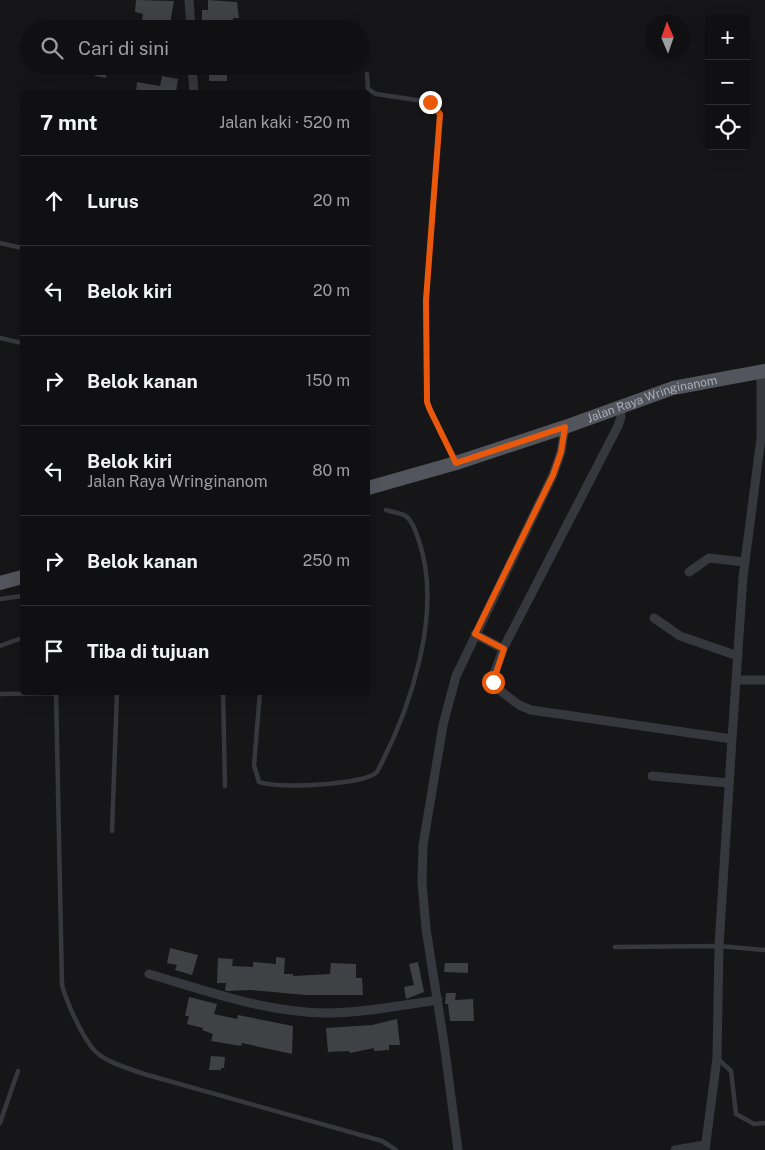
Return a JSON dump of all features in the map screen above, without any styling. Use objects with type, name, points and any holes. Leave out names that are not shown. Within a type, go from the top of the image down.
[{"type":"main road","name":"Jalan Raya Wringinanom","points":[[370,487],[456,463],[620,408],[673,388],[763,371]]},
{"type":"main road","points":[[0,583],[20,578]]},
{"type":"street","points":[[189,0],[190,20]]},
{"type":"street","points":[[193,75],[194,90]]},
{"type":"street","points":[[675,1150],[705,1147],[717,1058],[719,946],[729,783],[744,562],[761,438],[763,371]]},
{"type":"street","points":[[620,408],[621,417],[618,426],[504,649],[493,677],[494,686],[525,708],[732,739]]},
{"type":"street","points":[[458,1150],[424,906],[422,882],[423,845],[447,706],[456,676],[553,475],[561,452],[565,427]]},
{"type":"street","points":[[689,572],[709,558],[744,562]]},
{"type":"street","points":[[654,618],[680,636],[738,656]]},
{"type":"street","points":[[475,634],[504,649]]},
{"type":"street","points":[[737,680],[765,680]]},
{"type":"street","points":[[652,776],[729,783]]},
{"type":"street","points":[[149,974],[239,1000],[295,1011],[328,1013],[438,1000]]},
{"type":"lane","points":[[367,75],[370,90]]},
{"type":"lane","points":[[370,90],[376,94],[430,102],[440,114],[426,300],[427,402],[456,463]]},
{"type":"lane","points":[[0,243],[20,248]]},
{"type":"lane","points":[[0,338],[20,343]]},
{"type":"lane","points":[[260,695],[254,764],[260,782],[307,786],[368,778],[377,772],[408,700],[419,660],[427,607],[426,562],[414,528],[405,516],[386,510]]},
{"type":"lane","points":[[0,599],[20,596]]},
{"type":"lane","points":[[0,646],[20,639]]},
{"type":"lane","points":[[0,694],[20,694]]},
{"type":"lane","points":[[56,695],[62,985],[65,996],[95,1051],[115,1063],[144,1074],[382,1141],[396,1150]]},
{"type":"lane","points":[[112,831],[117,695]]},
{"type":"lane","points":[[223,695],[225,786]]},
{"type":"lane","points":[[615,947],[719,946],[765,950]]},
{"type":"lane","points":[[717,1058],[731,1071],[736,1114],[754,1124],[765,1122]]},
{"type":"lane","points":[[0,1123],[18,1071]]},
{"type":"building","points":[[136,0],[174,1],[171,20],[142,20],[143,14],[135,12]]},
{"type":"building","points":[[208,0],[237,2],[239,18],[233,18],[233,20],[202,20],[202,10],[208,10]]},
{"type":"building","points":[[95,75],[106,75],[106,78]]},
{"type":"building","points":[[209,75],[227,75],[227,81],[209,81]]},
{"type":"building","points":[[162,76],[178,79],[176,90],[136,90],[137,82],[160,86]]},
{"type":"building","points":[[170,948],[198,955],[192,975],[175,970],[177,965],[167,963]]},
{"type":"building","points":[[276,957],[285,958],[284,974],[293,974],[293,976],[330,974],[331,963],[356,964],[356,978],[362,978],[363,995],[305,995],[250,990],[227,991],[225,990],[226,983],[217,983],[218,958],[233,959],[232,966],[253,967],[253,962],[276,964]]},
{"type":"building","points":[[418,962],[424,992],[406,999],[404,987],[414,985],[409,964]]},
{"type":"building","points":[[445,963],[468,963],[468,973],[444,972]]},
{"type":"building","points":[[446,993],[456,993],[455,1000],[473,999],[474,1021],[450,1021],[448,1004],[445,1004]]},
{"type":"building","points":[[189,997],[217,1004],[214,1014],[237,1019],[238,1015],[293,1026],[292,1054],[242,1043],[241,1046],[211,1041],[213,1034],[202,1030],[203,1028],[187,1024],[189,1016],[185,1016]]},
{"type":"building","points":[[397,1019],[400,1045],[389,1045],[389,1050],[374,1051],[374,1048],[350,1053],[349,1051],[328,1052],[326,1028],[372,1025]]},
{"type":"building","points":[[211,1056],[225,1057],[224,1068],[221,1068],[221,1070],[209,1070]]},
{"type":"route","points":[[430,102],[440,114],[426,300],[427,402],[430,410],[456,463],[565,427],[559,460],[553,475],[475,634],[504,649],[493,677],[493,682]]}]
